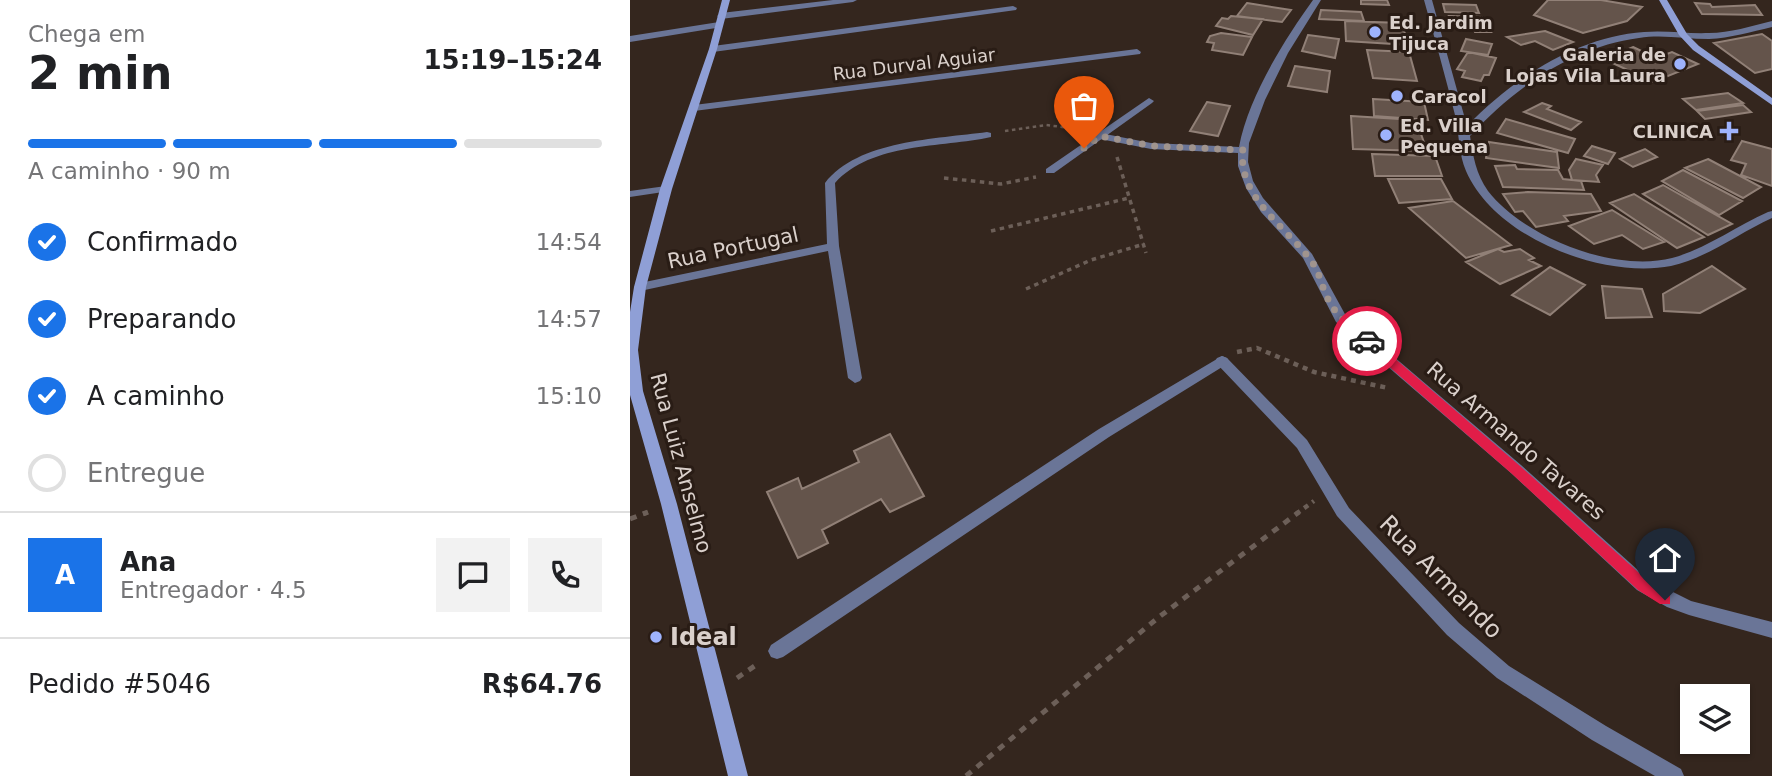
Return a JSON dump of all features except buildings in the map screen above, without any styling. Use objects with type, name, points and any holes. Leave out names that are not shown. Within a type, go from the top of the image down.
[{"type":"street","name":"Rua Luiz Anselmo","points":[[726,0],[713,49],[666,189],[640,287],[631,349],[633,376],[738,776]]},
{"type":"street","points":[[630,38],[853,0]]},
{"type":"street","name":"Rua Armando Tavares","points":[[1317,0],[1298,28],[1248,129],[1243,150],[1244,171],[1260,204],[1317,268],[1327,297],[1341,319],[1516,469],[1643,585],[1665,600],[1686,608],[1772,630]]},
{"type":"street","points":[[1428,0],[1465,135],[1471,170],[1478,183],[1507,215],[1555,244],[1607,261],[1651,265],[1669,263],[1709,247],[1772,214]]},
{"type":"street","points":[[1663,0],[1683,35],[1711,61],[1772,102]]},
{"type":"street","points":[[713,49],[1013,8]]},
{"type":"street","points":[[1465,135],[1482,116],[1513,91],[1576,54],[1628,36],[1724,34],[1772,24]]},
{"type":"street","name":"Rua Durval Aguiar","points":[[694,108],[1137,52]]},
{"type":"street","points":[[1050,171],[1149,101]]},
{"type":"street","points":[[855,378],[834,246],[830,183],[834,174],[867,157],[987,135]]},
{"type":"street","points":[[1100,136],[1152,146],[1243,150]]},
{"type":"street","points":[[630,194],[666,189]]},
{"type":"street","name":"Rua Portugal","points":[[640,287],[834,246]]},
{"type":"street","points":[[777,651],[1104,433],[1222,360]]},
{"type":"street","name":"Rua Armando","points":[[1222,360],[1302,444],[1343,512],[1453,629],[1503,672],[1599,733],[1674,776]]},
{"type":"path","points":[[987,135],[1046,125],[1066,125],[1100,136]]},
{"type":"path","points":[[1114,138],[1118,168],[1146,253]]},
{"type":"path","points":[[944,178],[983,185],[1003,185],[1025,181],[1050,171]]},
{"type":"path","points":[[991,231],[1129,198]]},
{"type":"path","points":[[1026,289],[1091,260],[1143,244]]},
{"type":"path","points":[[1222,360],[1246,348],[1257,348],[1314,372],[1396,390]]},
{"type":"path","points":[[966,776],[1159,617],[1329,490]]},
{"type":"path","points":[[630,519],[648,512]]},
{"type":"path","points":[[718,692],[777,651]]},
{"type":"way so far","points":[[1084,148],[1100,136],[1152,146],[1243,150],[1244,171],[1260,204],[1305,251],[1317,268],[1327,297],[1341,319],[1367,341]]},
{"type":"place","name":"Ed. Jardim Tijuca","points":[[1375,32]]},
{"type":"place","name":"Galeria de Lojas Vila Laura","points":[[1680,64]]},
{"type":"place","name":"Caracol","points":[[1397,96]]},
{"type":"place","name":"CLINICA","points":[[1729,131]]},
{"type":"place","name":"Ed. Villa Pequena","points":[[1386,135]]},
{"type":"place","name":"Ideal","points":[[656,637]]},
{"type":"route","points":[[1367,341],[1516,469],[1643,585],[1665,600]]}]
